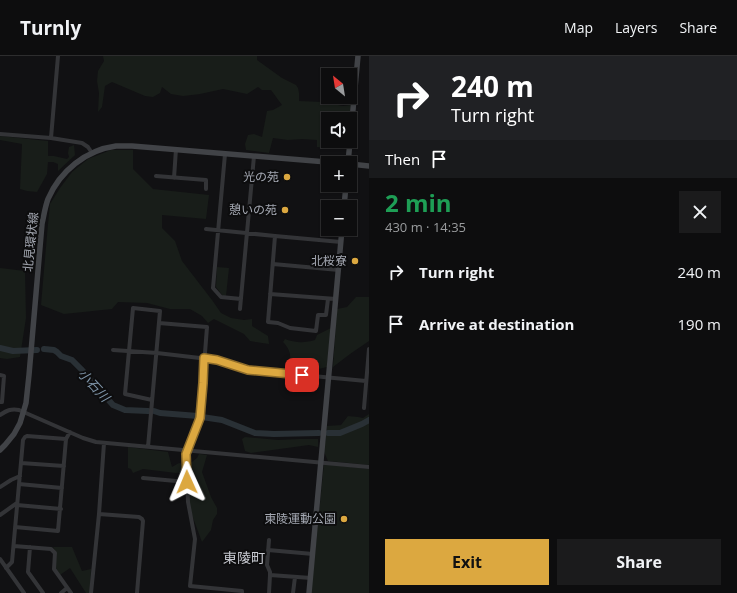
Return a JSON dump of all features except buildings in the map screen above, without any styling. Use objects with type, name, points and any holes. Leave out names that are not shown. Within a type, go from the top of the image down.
[{"type":"main road","points":[[350,156],[358,56]]},
{"type":"main road","name":"北見環状線","points":[[0,450],[14,434],[20,423],[26,403],[44,211],[55,185],[77,162],[92,153],[116,146],[176,149],[321,162]]},
{"type":"main road","points":[[357,164],[369,166]]},
{"type":"main road","points":[[309,593],[341,236]]},
{"type":"street","points":[[51,138],[58,56]]},
{"type":"street","points":[[0,134],[51,138],[82,143],[88,147],[92,153]]},
{"type":"street","points":[[174,178],[176,149]]},
{"type":"street","points":[[225,154],[213,288],[221,297],[240,299]]},
{"type":"street","points":[[240,309],[254,156]]},
{"type":"street","points":[[156,176],[206,180],[206,188]]},
{"type":"street","points":[[206,229],[341,242]]},
{"type":"street","points":[[275,236],[268,322],[278,323],[290,328],[316,331],[318,316],[326,315],[328,299]]},
{"type":"street","points":[[273,264],[339,270]]},
{"type":"street","points":[[270,294],[336,299]]},
{"type":"street","points":[[148,447],[160,311],[133,308],[125,394],[152,400]]},
{"type":"street","points":[[159,323],[207,327],[200,418],[186,454],[188,502],[195,540],[190,586],[242,591],[242,593]]},
{"type":"street","points":[[364,408],[369,349]]},
{"type":"street","points":[[113,350],[204,358],[217,360],[248,370],[366,381]]},
{"type":"street","points":[[0,375],[4,376],[2,402],[0,402]]},
{"type":"street","points":[[0,415],[5,411],[13,409],[18,410],[83,438],[96,442],[369,467]]},
{"type":"street","points":[[15,527],[58,531],[66,439],[70,432]]},
{"type":"street","points":[[6,568],[12,562],[23,440],[27,436],[66,439]]},
{"type":"street","points":[[91,593],[104,443]]},
{"type":"street","points":[[21,463],[64,466]]},
{"type":"street","points":[[0,487],[20,476]]},
{"type":"street","points":[[143,478],[187,482]]},
{"type":"street","points":[[19,484],[62,488]]},
{"type":"street","points":[[0,515],[17,504],[61,509]]},
{"type":"street","points":[[99,514],[142,518],[137,593]]},
{"type":"street","points":[[268,593],[270,575],[267,565],[269,540]]},
{"type":"street","points":[[14,546],[52,549],[55,553],[54,569],[70,593]]},
{"type":"street","points":[[30,547],[28,572],[43,593]]},
{"type":"street","points":[[268,550],[313,554]]},
{"type":"street","points":[[0,559],[24,593]]},
{"type":"street","points":[[270,575],[311,578]]},
{"type":"street","points":[[293,593],[294,576]]},
{"type":"street","points":[[61,593],[67,588]]},
{"type":"shaded area","points":[[103,56],[257,56],[257,60],[282,78],[296,85],[299,93],[299,101],[321,102],[321,104],[343,106],[351,105],[350,112],[321,112],[321,147],[317,147],[317,140],[288,140],[273,138],[269,153],[246,150],[245,144],[248,135],[254,134],[262,137],[267,111],[273,110],[282,105],[271,90],[262,90],[258,87],[247,94],[223,89],[183,96],[171,94],[162,87],[160,93],[153,97],[145,96],[112,82],[105,86],[102,107],[98,112],[98,71],[104,61]]},
{"type":"shaded area","points":[[0,136],[48,141],[48,156],[67,159],[69,157],[69,147],[74,145],[75,155],[58,171],[58,164],[48,162],[47,174],[37,192],[27,191],[20,189],[22,144],[0,140]]},
{"type":"shaded area","points":[[111,150],[133,150],[133,169],[153,189],[209,195],[206,219],[162,215],[162,228],[175,241],[182,261],[221,313],[231,318],[244,320],[252,319],[252,326],[268,336],[269,344],[250,341],[244,334],[214,319],[208,323],[202,316],[190,309],[170,309],[147,303],[118,302],[112,309],[64,314],[41,305],[50,204],[72,172],[88,159]]},
{"type":"shaded area","points":[[217,267],[229,268],[226,296],[222,295],[216,287]]},
{"type":"shaded area","points":[[0,268],[25,271],[26,318],[20,357],[7,359],[0,358]]},
{"type":"shaded area","points":[[356,297],[369,297],[369,341],[333,367],[337,309],[347,307]]},
{"type":"shaded area","points":[[331,328],[327,367],[306,372],[289,370],[290,355],[286,345],[283,342],[285,339],[296,342],[311,341],[315,340],[317,335]]},
{"type":"shaded area","points":[[369,414],[369,465],[328,461],[324,452],[327,426],[341,425],[348,416],[363,418]]},
{"type":"shaded area","points":[[245,437],[278,440],[318,439],[318,447],[309,445],[251,453],[245,451],[242,439]]},
{"type":"shaded area","points":[[128,447],[168,452],[172,467],[179,463],[188,465],[197,458],[199,454],[207,455],[202,472],[211,497],[217,508],[217,514],[213,520],[211,530],[202,542],[189,502],[187,472],[176,473],[143,469],[133,473],[131,469],[128,468]]},
{"type":"shaded area","name":"東陵運動公園","points":[[324,464],[369,469],[369,593],[311,593]]},
{"type":"shaded area","points":[[53,547],[72,547],[82,571],[91,569],[90,593],[86,593],[70,568],[60,575],[55,567],[57,553]]},
{"type":"waterway","name":"小石川","points":[[0,348],[13,351],[37,350]]},
{"type":"waterway","name":"小石川","points":[[44,349],[54,350],[61,356],[72,360],[113,405],[125,410],[148,411]]},
{"type":"waterway","name":"小石川","points":[[154,411],[160,413],[198,416]]},
{"type":"waterway","name":"小石川","points":[[202,417],[222,420],[255,433],[319,433]]},
{"type":"waterway","name":"小石川","points":[[328,433],[340,433],[369,420]]},
{"type":"place","name":"光の苑","points":[[287,177]]},
{"type":"place","name":"憩いの苑","points":[[285,210]]},
{"type":"place","name":"北桜寮","points":[[355,261]]},
{"type":"place","name":"東陵運動公園","points":[[344,519]]},
{"type":"district","name":"東陵町","points":[[244,558]]},
{"type":"route","points":[[187,482],[186,454],[200,418],[204,358],[217,360],[248,370],[302,375]]}]
